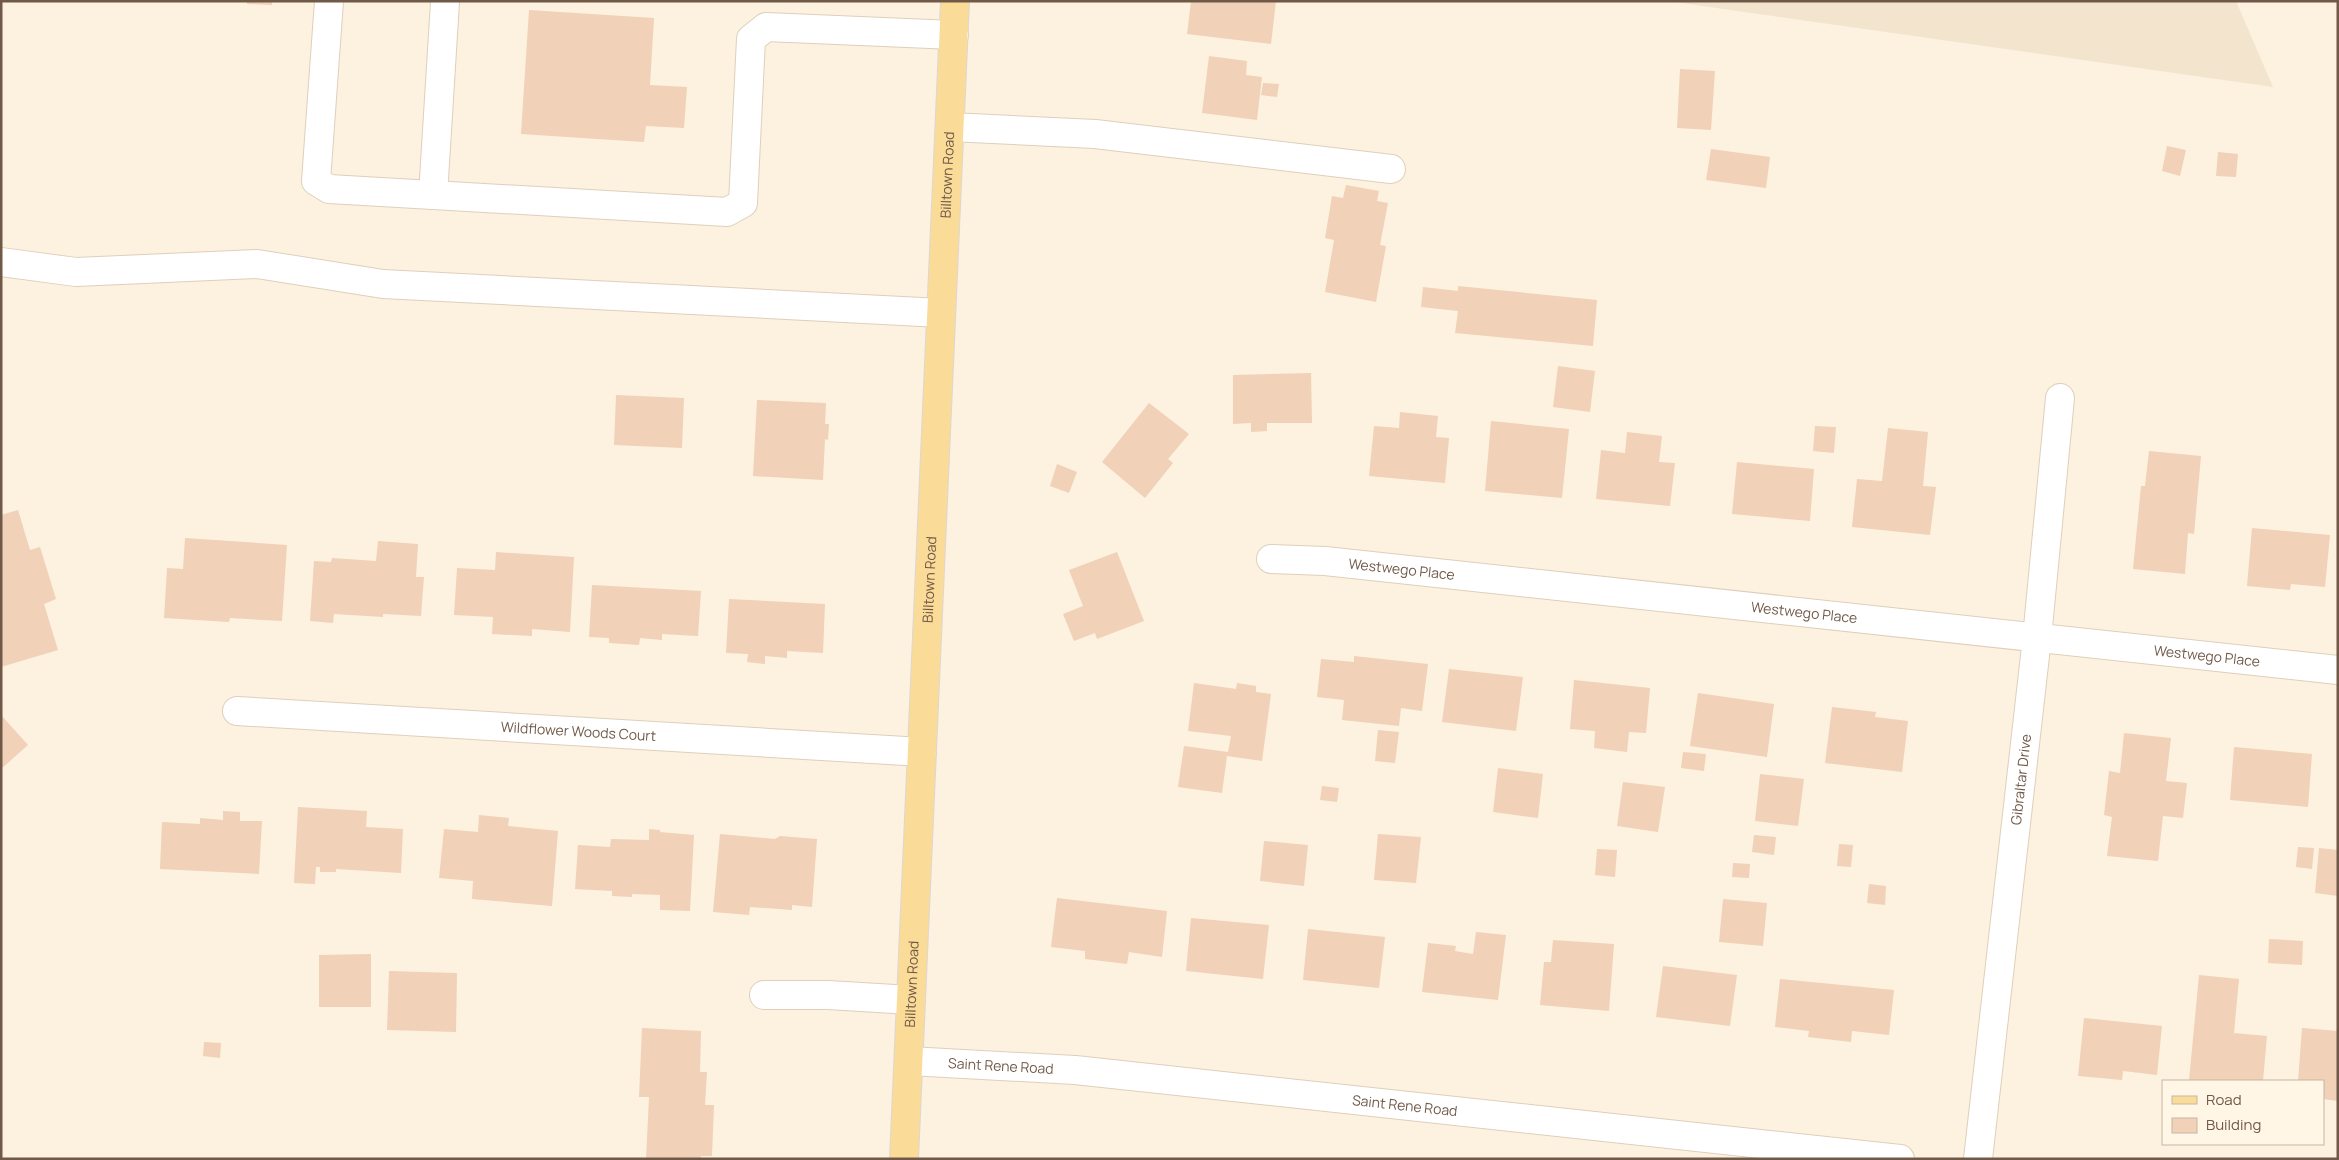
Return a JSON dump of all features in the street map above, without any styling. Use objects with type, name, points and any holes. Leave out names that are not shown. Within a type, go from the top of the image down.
[{"type":"main road","name":"Billtown Road","points":[[904,1159],[955,1]]},
{"type":"street","points":[[328,1],[316,181],[329,189],[727,212],[743,203],[751,39],[766,27],[954,35]]},
{"type":"street","points":[[433,195],[445,2]]},
{"type":"street","points":[[950,127],[1095,134],[1391,169]]},
{"type":"street","points":[[1,262],[76,272],[257,264],[383,284],[941,313]]},
{"type":"street","name":"Gibraltar Drive","points":[[1978,1159],[2037,638],[2060,398]]},
{"type":"street","name":"Westwego Place","points":[[1271,559],[1325,561],[2338,670]]},
{"type":"street","name":"Wildflower Woods Court","points":[[237,711],[922,752]]},
{"type":"street","points":[[764,995],[828,995],[911,1000]]},
{"type":"street","name":"Saint Rene Road","points":[[908,1061],[1075,1070],[1900,1159]]},
{"type":"shaded area","points":[[2236,1],[2273,87],[1675,2]]},
{"type":"building","points":[[247,1],[272,1],[272,5],[247,4]]},
{"type":"building","points":[[1191,1],[1276,1],[1271,44],[1187,34]]},
{"type":"building","points":[[529,10],[654,18],[650,85],[687,87],[684,128],[646,126],[644,142],[521,134]]},
{"type":"building","points":[[1209,56],[1247,61],[1246,75],[1262,77],[1257,120],[1202,113]]},
{"type":"building","points":[[1680,69],[1715,71],[1711,130],[1677,128]]},
{"type":"building","points":[[1263,83],[1279,84],[1277,97],[1261,95]]},
{"type":"building","points":[[2167,146],[2186,150],[2180,176],[2162,171]]},
{"type":"building","points":[[1711,149],[1770,157],[1766,188],[1706,180]]},
{"type":"building","points":[[2218,152],[2238,154],[2236,177],[2216,176]]},
{"type":"building","points":[[1346,185],[1379,191],[1377,201],[1388,203],[1380,245],[1386,246],[1376,302],[1325,292],[1334,240],[1325,238],[1332,196],[1343,198]]},
{"type":"building","points":[[1458,286],[1597,300],[1593,346],[1455,333],[1458,311],[1421,307],[1423,287],[1458,291]]},
{"type":"building","points":[[1558,366],[1595,371],[1590,412],[1553,407]]},
{"type":"building","points":[[1311,373],[1312,423],[1267,423],[1267,431],[1251,432],[1251,423],[1233,424],[1233,375]]},
{"type":"building","points":[[616,395],[684,398],[682,448],[614,445]]},
{"type":"building","points":[[757,400],[826,403],[825,424],[829,424],[828,440],[825,439],[823,480],[753,476]]},
{"type":"building","points":[[1149,403],[1189,434],[1168,459],[1173,463],[1145,498],[1102,462]]},
{"type":"building","points":[[1400,412],[1438,416],[1436,437],[1449,438],[1445,483],[1369,476],[1374,426],[1399,428]]},
{"type":"building","points":[[1491,421],[1569,429],[1562,498],[1485,491]]},
{"type":"building","points":[[1815,426],[1836,427],[1834,453],[1813,451]]},
{"type":"building","points":[[1888,428],[1928,432],[1923,486],[1936,487],[1930,535],[1852,527],[1857,479],[1882,481]]},
{"type":"building","points":[[1627,432],[1662,436],[1659,462],[1675,463],[1670,506],[1596,499],[1601,450],[1625,453]]},
{"type":"building","points":[[2149,451],[2201,456],[2194,534],[2188,533],[2185,574],[2133,569],[2141,486],[2145,486]]},
{"type":"building","points":[[1737,462],[1814,469],[1810,521],[1732,514]]},
{"type":"building","points":[[1057,464],[1077,472],[1069,493],[1050,486]]},
{"type":"building","points":[[18,510],[30,550],[40,547],[56,599],[44,604],[58,650],[1,667],[1,515]]},
{"type":"building","points":[[2252,528],[2330,535],[2325,587],[2291,584],[2290,590],[2247,586]]},
{"type":"building","points":[[185,538],[287,545],[282,621],[230,618],[229,622],[164,618],[167,568],[183,569]]},
{"type":"building","points":[[378,541],[418,544],[416,577],[424,577],[421,616],[383,614],[383,617],[334,614],[333,623],[310,621],[314,561],[331,562],[332,558],[376,561]]},
{"type":"building","points":[[496,552],[574,557],[570,632],[532,629],[532,636],[492,634],[493,617],[454,615],[457,568],[495,570]]},
{"type":"building","points":[[1117,552],[1144,621],[1097,639],[1095,633],[1074,641],[1063,614],[1083,606],[1069,570]]},
{"type":"building","points":[[592,585],[701,591],[698,636],[662,634],[662,640],[640,638],[639,645],[609,643],[609,638],[589,637]]},
{"type":"building","points":[[729,599],[825,604],[823,653],[787,651],[787,658],[765,656],[765,664],[747,662],[748,654],[726,653]]},
{"type":"building","points":[[1354,656],[1428,664],[1422,711],[1401,708],[1399,726],[1342,720],[1344,700],[1317,697],[1321,659],[1354,662]]},
{"type":"building","points":[[1449,669],[1523,677],[1516,731],[1442,722]]},
{"type":"building","points":[[1574,680],[1650,688],[1646,733],[1629,732],[1627,752],[1594,748],[1595,731],[1570,729]]},
{"type":"building","points":[[1194,683],[1236,689],[1237,683],[1256,686],[1256,692],[1271,694],[1262,761],[1227,756],[1222,793],[1178,787],[1184,746],[1228,752],[1231,736],[1188,731]]},
{"type":"building","points":[[1698,693],[1774,704],[1767,757],[1690,746]]},
{"type":"building","points":[[1832,707],[1876,712],[1875,717],[1908,721],[1902,772],[1825,763]]},
{"type":"building","points":[[1,715],[28,745],[1,769]]},
{"type":"building","points":[[1378,730],[1399,732],[1395,763],[1375,761]]},
{"type":"building","points":[[2124,733],[2171,738],[2166,781],[2187,783],[2183,818],[2163,816],[2158,861],[2107,856],[2112,817],[2104,815],[2109,771],[2120,773]]},
{"type":"building","points":[[2234,747],[2312,754],[2308,807],[2230,800]]},
{"type":"building","points":[[1683,752],[1706,754],[1704,771],[1681,768]]},
{"type":"building","points":[[1498,768],[1543,774],[1538,818],[1493,812]]},
{"type":"building","points":[[1760,774],[1804,779],[1798,826],[1755,821]]},
{"type":"building","points":[[1623,782],[1665,787],[1658,832],[1617,826]]},
{"type":"building","points":[[1322,786],[1339,788],[1337,802],[1320,800]]},
{"type":"building","points":[[298,807],[367,811],[366,827],[403,829],[401,873],[336,869],[336,872],[320,872],[320,867],[316,867],[315,884],[294,883]]},
{"type":"building","points":[[223,811],[240,812],[240,821],[262,821],[259,874],[160,869],[162,822],[200,824],[200,818],[223,820]]},
{"type":"building","points":[[479,815],[509,818],[508,826],[558,831],[552,906],[472,899],[473,881],[439,878],[444,829],[478,832]]},
{"type":"building","points":[[649,829],[660,830],[660,832],[694,835],[690,911],[660,910],[660,895],[632,894],[632,897],[612,896],[612,891],[575,889],[578,845],[610,847],[611,839],[649,840]]},
{"type":"building","points":[[720,834],[775,839],[780,836],[817,839],[812,907],[792,905],[792,910],[750,907],[749,915],[713,912]]},
{"type":"building","points":[[1378,834],[1421,837],[1416,883],[1374,880]]},
{"type":"building","points":[[1754,835],[1776,837],[1774,855],[1752,852]]},
{"type":"building","points":[[1264,841],[1308,845],[1304,886],[1260,881]]},
{"type":"building","points":[[1839,844],[1853,845],[1851,867],[1837,866]]},
{"type":"building","points":[[2298,847],[2314,848],[2312,869],[2296,867]]},
{"type":"building","points":[[2319,848],[2338,850],[2338,896],[2315,893]]},
{"type":"building","points":[[1597,849],[1617,850],[1615,877],[1595,875]]},
{"type":"building","points":[[1733,863],[1750,864],[1749,878],[1732,877]]},
{"type":"building","points":[[1869,884],[1886,886],[1885,905],[1867,903]]},
{"type":"building","points":[[1057,898],[1167,911],[1162,957],[1129,952],[1127,964],[1085,959],[1085,951],[1051,947]]},
{"type":"building","points":[[1723,899],[1767,903],[1763,946],[1719,942]]},
{"type":"building","points":[[1191,918],[1269,925],[1263,979],[1186,971]]},
{"type":"building","points":[[1308,929],[1385,937],[1379,988],[1303,980]]},
{"type":"building","points":[[1476,932],[1506,935],[1498,1000],[1422,992],[1428,943],[1456,946],[1455,951],[1473,954]]},
{"type":"building","points":[[2269,939],[2303,941],[2302,965],[2268,963]]},
{"type":"building","points":[[1553,940],[1614,944],[1609,1011],[1540,1005],[1544,962],[1551,962]]},
{"type":"building","points":[[371,954],[371,1007],[319,1007],[319,955]]},
{"type":"building","points":[[1663,966],[1737,975],[1730,1026],[1656,1017]]},
{"type":"building","points":[[389,971],[457,973],[456,1032],[387,1030]]},
{"type":"building","points":[[2199,975],[2239,979],[2234,1033],[2267,1036],[2263,1080],[2189,1080]]},
{"type":"building","points":[[1780,979],[1894,990],[1889,1035],[1852,1031],[1851,1042],[1808,1037],[1809,1031],[1775,1027]]},
{"type":"building","points":[[2084,1018],[2162,1026],[2157,1075],[2123,1071],[2122,1080],[2078,1076]]},
{"type":"building","points":[[642,1028],[701,1031],[700,1072],[707,1072],[705,1105],[714,1105],[712,1156],[701,1156],[701,1159],[646,1159],[649,1097],[639,1097]]},
{"type":"building","points":[[2302,1028],[2338,1031],[2338,1101],[2324,1099],[2324,1080],[2298,1080]]},
{"type":"building","points":[[204,1042],[221,1043],[220,1058],[203,1056]]}]
